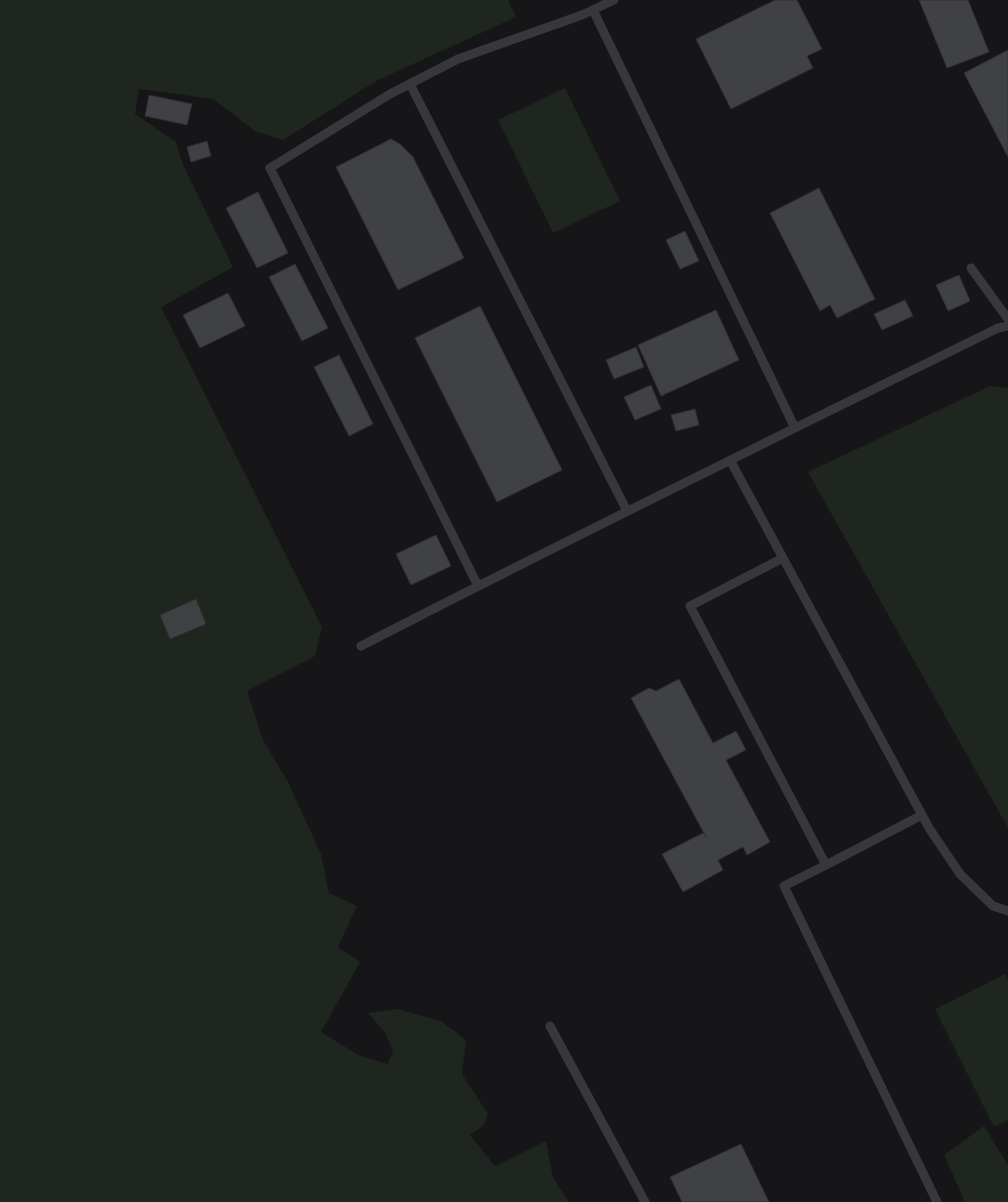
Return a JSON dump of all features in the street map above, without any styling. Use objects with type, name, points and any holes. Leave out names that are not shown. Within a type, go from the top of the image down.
[{"type":"lane","points":[[478,586],[270,168],[390,94],[458,59],[593,10],[614,0]]},
{"type":"lane","points":[[593,10],[795,428]]},
{"type":"lane","points":[[410,84],[627,511]]},
{"type":"lane","points":[[970,268],[1008,319]]},
{"type":"lane","points":[[361,646],[730,460],[998,328],[1008,326]]},
{"type":"lane","points":[[730,460],[929,828],[960,874],[993,906],[1008,911]]},
{"type":"lane","points":[[783,558],[690,606],[826,865]]},
{"type":"lane","points":[[922,815],[784,886],[937,1202]]},
{"type":"lane","points":[[550,1026],[644,1202]]},
{"type":"shaded area","points":[[0,0],[508,0],[516,17],[376,81],[283,140],[255,131],[213,99],[139,89],[135,114],[176,142],[183,165],[233,267],[161,307],[322,627],[315,656],[247,691],[263,740],[288,782],[321,854],[329,893],[357,906],[338,947],[360,962],[321,1032],[360,1056],[388,1064],[393,1050],[384,1031],[368,1013],[398,1009],[441,1021],[466,1040],[462,1074],[488,1114],[483,1126],[470,1135],[495,1166],[546,1141],[553,1178],[569,1202],[0,1202]]},
{"type":"shaded area","points":[[565,88],[620,201],[553,233],[498,120]]},
{"type":"shaded area","points":[[990,386],[1008,388],[1008,828],[808,472]]},
{"type":"shaded area","points":[[1005,974],[1008,980],[1008,1120],[994,1127],[935,1009]]},
{"type":"shaded area","points":[[984,1126],[1008,1165],[1008,1202],[965,1202],[944,1155]]},
{"type":"building","points":[[775,0],[797,0],[822,49],[807,56],[813,68],[731,109],[696,39]]},
{"type":"building","points":[[919,0],[968,0],[989,52],[947,68]]},
{"type":"building","points":[[1008,50],[1008,157],[964,73]]},
{"type":"building","points":[[149,95],[192,104],[187,125],[145,116]]},
{"type":"building","points":[[391,139],[400,144],[413,157],[464,258],[398,290],[336,167]]},
{"type":"building","points":[[207,141],[211,156],[191,162],[187,147]]},
{"type":"building","points":[[819,188],[875,299],[837,318],[830,305],[820,311],[770,213]]},
{"type":"building","points":[[258,192],[288,253],[257,268],[226,208]]},
{"type":"building","points":[[685,231],[699,261],[680,269],[666,240]]},
{"type":"building","points":[[295,264],[328,328],[302,341],[269,277]]},
{"type":"building","points":[[959,275],[970,301],[948,311],[936,285]]},
{"type":"building","points":[[228,293],[245,326],[200,348],[183,315]]},
{"type":"building","points":[[905,300],[913,316],[882,330],[874,314]]},
{"type":"building","points":[[480,306],[562,470],[497,502],[415,338]]},
{"type":"building","points":[[716,310],[739,360],[661,396],[638,345]]},
{"type":"building","points":[[636,347],[644,367],[614,379],[606,360]]},
{"type":"building","points":[[339,355],[373,424],[349,436],[314,367]]},
{"type":"building","points":[[651,385],[661,409],[635,420],[624,397]]},
{"type":"building","points":[[695,409],[699,425],[676,431],[671,415]]},
{"type":"building","points":[[436,535],[451,566],[411,585],[396,554]]},
{"type":"building","points":[[196,599],[206,624],[170,639],[160,615]]},
{"type":"building","points":[[679,679],[713,743],[736,731],[746,750],[726,760],[770,842],[747,855],[743,847],[718,860],[723,870],[683,892],[662,854],[703,833],[706,837],[631,698],[649,688],[656,691]]},
{"type":"building","points":[[741,1144],[769,1202],[682,1202],[670,1177]]}]
